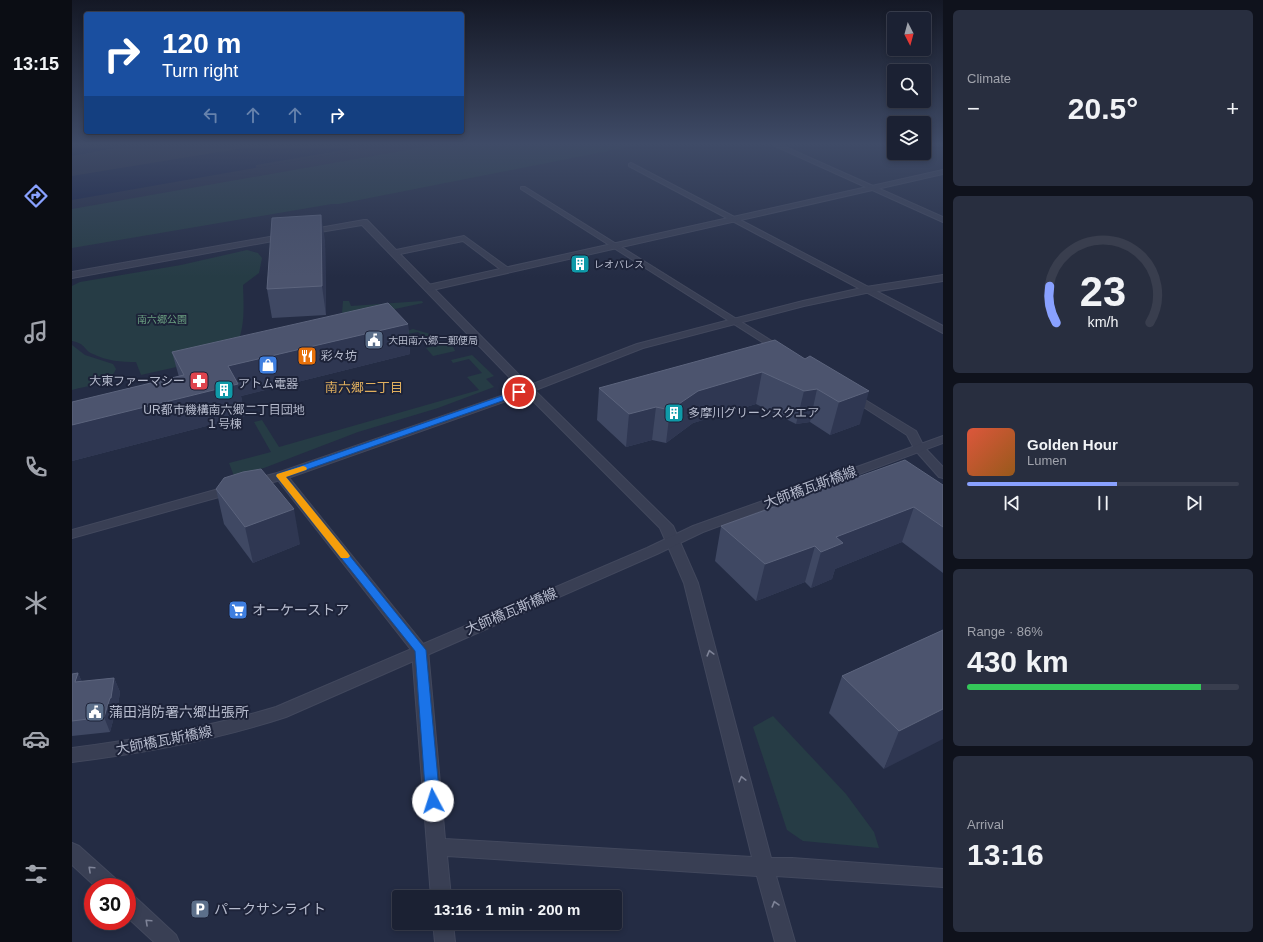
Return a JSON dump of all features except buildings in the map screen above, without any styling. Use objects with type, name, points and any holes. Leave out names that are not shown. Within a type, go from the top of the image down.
[{"type":"street","points":[[525,189],[787,354]]},
{"type":"street","points":[[676,189],[943,330]]},
{"type":"street","points":[[428,288],[867,189]]},
{"type":"street","points":[[873,189],[943,220]]},
{"type":"street","points":[[72,275],[364,222],[528,389],[666,526],[691,583],[764,867],[785,942]]},
{"type":"street","points":[[394,253],[464,238],[507,270]]},
{"type":"street","points":[[72,534],[281,476],[528,389],[640,346],[803,304],[866,290],[943,278]]},
{"type":"street","points":[[846,391],[912,433],[919,448],[943,474]]},
{"type":"street","name":"大師橋瓦斯橋線","points":[[72,755],[160,742],[248,723],[280,712],[420,650],[652,551],[672,540],[705,526],[943,439]]},
{"type":"street","points":[[281,476],[420,650],[440,890]]},
{"type":"street","points":[[437,848],[764,867],[792,867],[943,878]]},
{"type":"street","points":[[72,852],[100,878]]},
{"type":"street","points":[[136,911],[169,942]]},
{"type":"street","points":[[444,930],[445,942]]},
{"type":"green space","points":[[186,189],[415,189],[339,204],[72,248],[72,209]]},
{"type":"green space","name":"南六郷公園","points":[[247,250],[258,253],[262,258],[259,273],[243,285],[244,304],[242,328],[234,354],[141,375],[136,362],[109,360],[88,351],[83,345],[72,341],[72,286],[80,282],[181,265]]},
{"type":"green space","points":[[343,301],[349,301],[351,306],[422,301],[423,303],[362,316],[357,324],[342,313]]},
{"type":"green space","points":[[413,329],[434,335],[445,345],[453,347],[455,351],[433,356],[426,348],[434,346],[418,332],[407,334],[404,332]]},
{"type":"green space","points":[[72,345],[85,355],[113,364],[116,369],[113,375],[103,382],[72,390]]},
{"type":"green space","points":[[472,355],[494,376],[486,379],[494,387],[438,408],[358,432],[264,468],[234,476],[229,463],[271,452],[254,422],[262,420],[279,447],[479,390],[467,377],[482,373],[469,359],[453,363],[451,360]]},
{"type":"green space","points":[[773,716],[846,794],[874,832],[879,848],[803,841],[787,830],[753,727]]},
{"type":"water","points":[[72,189],[135,189],[72,200]]},
{"type":"slow traffic","points":[[303,469],[281,476],[345,556]]},
{"type":"place","name":"レオパレス","points":[[580,264]]},
{"type":"place","name":"大田南六郷二郵便局","points":[[374,340]]},
{"type":"place","name":"彩々坊","points":[[307,356]]},
{"type":"place","name":"アトム電器","points":[[268,365]]},
{"type":"place","name":"大東ファーマシー","points":[[199,381]]},
{"type":"place","name":"UR都市機構南六郷二丁目団地 １号棟","points":[[224,390]]},
{"type":"place","name":"多摩川グリーンスクエア","points":[[674,413]]},
{"type":"place","name":"オーケーストア","points":[[238,610]]},
{"type":"place","name":"蒲田消防署六郷出張所","points":[[95,712]]},
{"type":"place","name":"パークサンライト","points":[[200,909]]},
{"type":"district","name":"南六郷二丁目","points":[[364,387]]},
{"type":"route","points":[[433,801],[420,650],[281,476],[519,392]]}]
